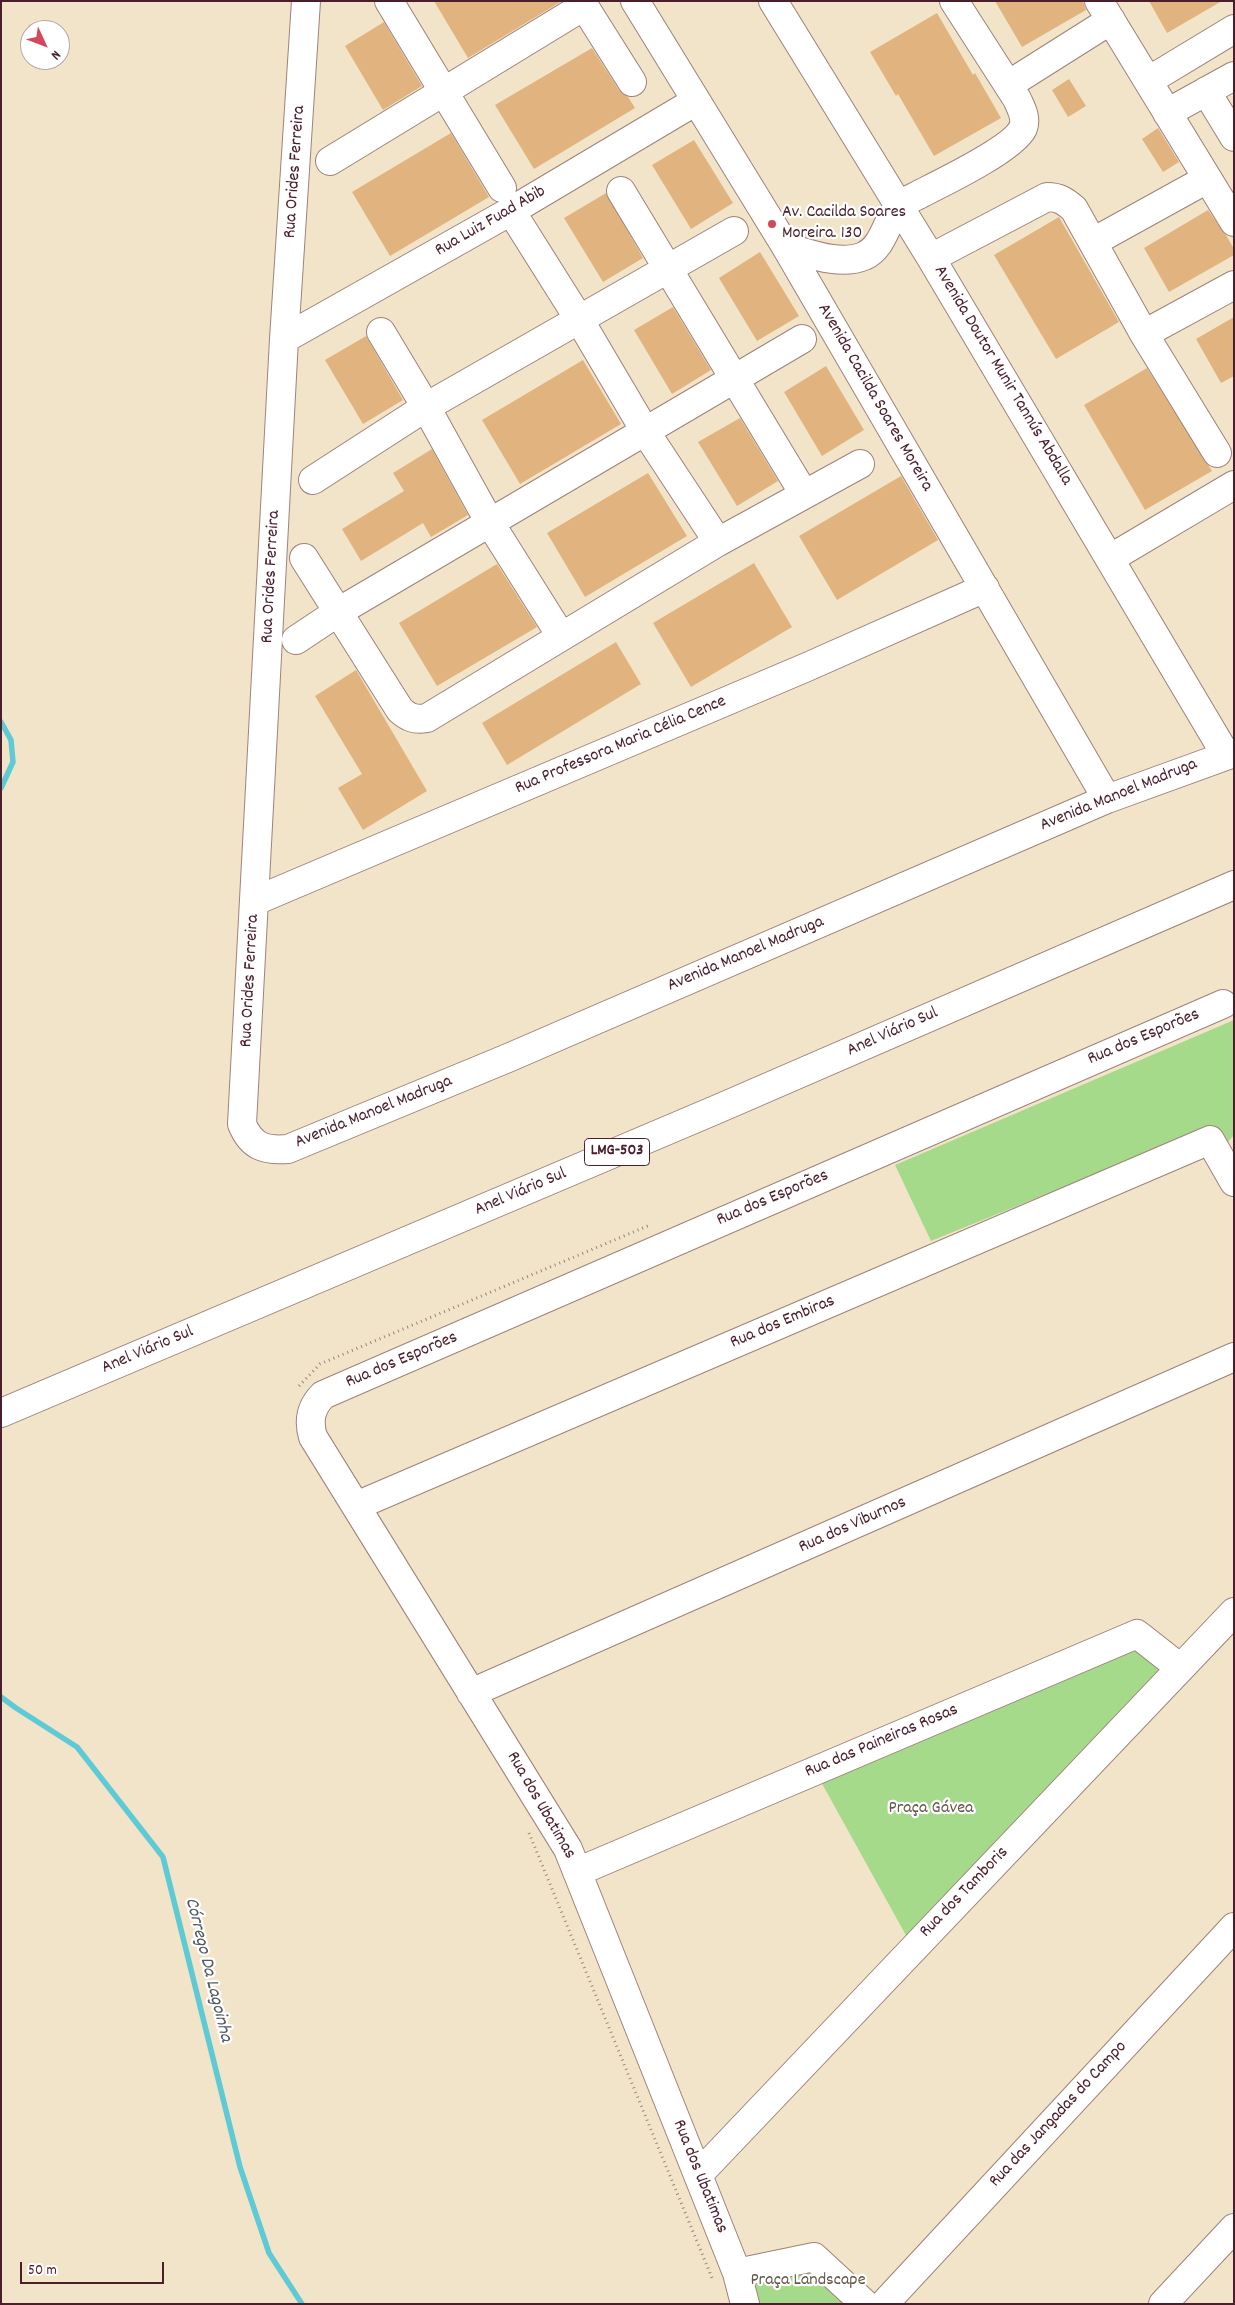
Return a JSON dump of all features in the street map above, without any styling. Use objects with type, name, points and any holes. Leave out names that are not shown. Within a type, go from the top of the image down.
[{"type":"street","points":[[389,1],[645,431],[718,542]]},
{"type":"street","name":"Avenida Cacilda Soares Moreira","points":[[635,1],[786,247],[1107,799]]},
{"type":"street","name":"Avenida Doutor Munir Tannús Abdalla","points":[[773,1],[931,258],[1230,754]]},
{"type":"street","points":[[786,247],[831,259],[850,260],[866,255],[878,244],[899,206],[972,167],[1016,138],[1024,126],[1024,114],[1008,85],[954,1]]},
{"type":"street","name":"Rua Orides Ferreira","points":[[259,1146],[247,1137],[242,1124],[284,340],[312,4]]},
{"type":"street","points":[[330,161],[582,4],[632,82]]},
{"type":"street","points":[[1008,85],[1105,11],[1234,222]]},
{"type":"street","points":[[1148,81],[1234,29]]},
{"type":"street","points":[[1167,113],[1234,76]]},
{"type":"street","points":[[1206,92],[1234,137]]},
{"type":"street","name":"Rua Luiz Fuad Abib","points":[[284,340],[506,200],[696,101]]},
{"type":"street","points":[[1093,242],[1207,179]]},
{"type":"street","points":[[621,191],[804,494]]},
{"type":"street","points":[[931,258],[1047,197],[1057,197],[1074,209],[1144,334],[1218,453]]},
{"type":"street","points":[[313,480],[426,407],[734,231]]},
{"type":"street","points":[[1144,334],[1234,285]]},
{"type":"street","points":[[381,332],[426,407],[490,523],[561,636]]},
{"type":"street","points":[[296,640],[338,612],[802,339]]},
{"type":"street","points":[[304,558],[400,710],[408,717],[417,720],[427,718],[718,542],[860,464]]},
{"type":"street","points":[[1111,558],[1234,485]]},
{"type":"street","name":"Rua Professora Maria Célia Cence","points":[[255,901],[807,667],[986,588]]},
{"type":"street","name":"Avenida Manoel Madruga","points":[[259,1146],[274,1150],[288,1149],[517,1054],[1107,799],[1230,754]]},
{"type":"street","name":"Anel Viário Sul","points":[[1,1413],[720,1108],[1233,885]]},
{"type":"street","name":"Rua dos Esporões","points":[[310,1391],[1223,1004]]},
{"type":"street","name":"Rua dos Embiras","points":[[356,1506],[1210,1140],[1234,1182]]},
{"type":"street","name":"Rua dos Viburnos","points":[[471,1693],[1234,1357]]},
{"type":"street","name":"Rua dos Ubatimas","points":[[310,1391],[315,1403],[309,1425],[313,1437],[568,1849],[698,2175],[726,2279],[745,2304]]},
{"type":"street","name":"Rua dos Tamboris","points":[[698,2175],[1179,1667],[1234,1612]]},
{"type":"street","name":"Rua das Paineiras Rosas","points":[[577,1872],[1137,1634],[1179,1667]]},
{"type":"street","name":"Rua das Jangadas do Campo","points":[[884,2304],[1234,1927]]},
{"type":"street","points":[[1163,2304],[1234,2228]]},
{"type":"street","points":[[726,2279],[814,2258],[865,2304]]},
{"type":"path","points":[[310,1391],[301,1382],[320,1364],[659,1222]]},
{"type":"path","points":[[525,1824],[726,2279]]},
{"type":"green space","points":[[1234,1020],[1234,1135],[1218,1154],[1184,1138],[931,1241],[895,1165]]},
{"type":"green space","name":"Praça Gávea","points":[[1137,1634],[1179,1667],[913,1948],[815,1771]]},
{"type":"green space","name":"Praça Landscape","points":[[814,2257],[865,2304],[745,2304],[737,2273]]},
{"type":"building","points":[[434,1],[562,1],[468,58]]},
{"type":"building","points":[[995,1],[1083,1],[1086,10],[1022,47]]},
{"type":"building","points":[[1149,1],[1222,1],[1167,33]]},
{"type":"building","points":[[937,13],[973,75],[975,73],[1001,118],[934,156],[898,94],[896,96],[870,52]]},
{"type":"building","points":[[384,22],[422,86],[383,110],[345,46]]},
{"type":"building","points":[[592,48],[619,90],[628,97],[635,108],[534,169],[495,105]]},
{"type":"building","points":[[1069,79],[1086,106],[1068,117],[1052,90]]},
{"type":"building","points":[[1158,128],[1179,162],[1163,172],[1142,139]]},
{"type":"building","points":[[451,133],[489,197],[390,256],[352,192]]},
{"type":"building","points":[[694,140],[733,203],[691,229],[652,165]]},
{"type":"building","points":[[606,193],[643,258],[603,282],[564,218]]},
{"type":"building","points":[[1208,210],[1226,235],[1234,249],[1234,255],[1169,292],[1144,248]]},
{"type":"building","points":[[1059,217],[1119,322],[1056,359],[994,255]]},
{"type":"building","points":[[760,252],[799,316],[757,341],[719,278]]},
{"type":"building","points":[[673,307],[711,370],[672,394],[634,330]]},
{"type":"building","points":[[1234,317],[1234,376],[1221,383],[1196,339]]},
{"type":"building","points":[[366,336],[403,400],[363,424],[325,360]]},
{"type":"building","points":[[583,360],[621,424],[520,484],[482,420]]},
{"type":"building","points":[[826,366],[864,430],[822,456],[784,392]]},
{"type":"building","points":[[1147,368],[1212,471],[1145,510],[1084,405]]},
{"type":"building","points":[[740,418],[778,481],[737,506],[698,442]]},
{"type":"building","points":[[432,449],[468,515],[431,537],[423,523],[361,561],[342,529],[404,491],[393,473]]},
{"type":"building","points":[[648,473],[687,536],[585,597],[547,533]]},
{"type":"building","points":[[901,476],[938,540],[837,600],[799,536]]},
{"type":"building","points":[[754,563],[792,627],[691,687],[653,623]]},
{"type":"building","points":[[497,564],[537,627],[437,686],[399,623]]},
{"type":"building","points":[[616,642],[641,684],[507,765],[482,723]]},
{"type":"building","points":[[356,670],[427,791],[363,830],[338,788],[362,774],[315,696]]},
{"type":"waterway","points":[[1,722],[11,740],[13,762],[1,788]]},
{"type":"waterway","name":"Córrego Da Lagoinha","points":[[1,1697],[77,1747],[163,1857],[240,2167],[269,2253],[302,2304]]},
{"type":"place","name":"Av. Cacilda Soares Moreira. 130","points":[[772,224]]}]
